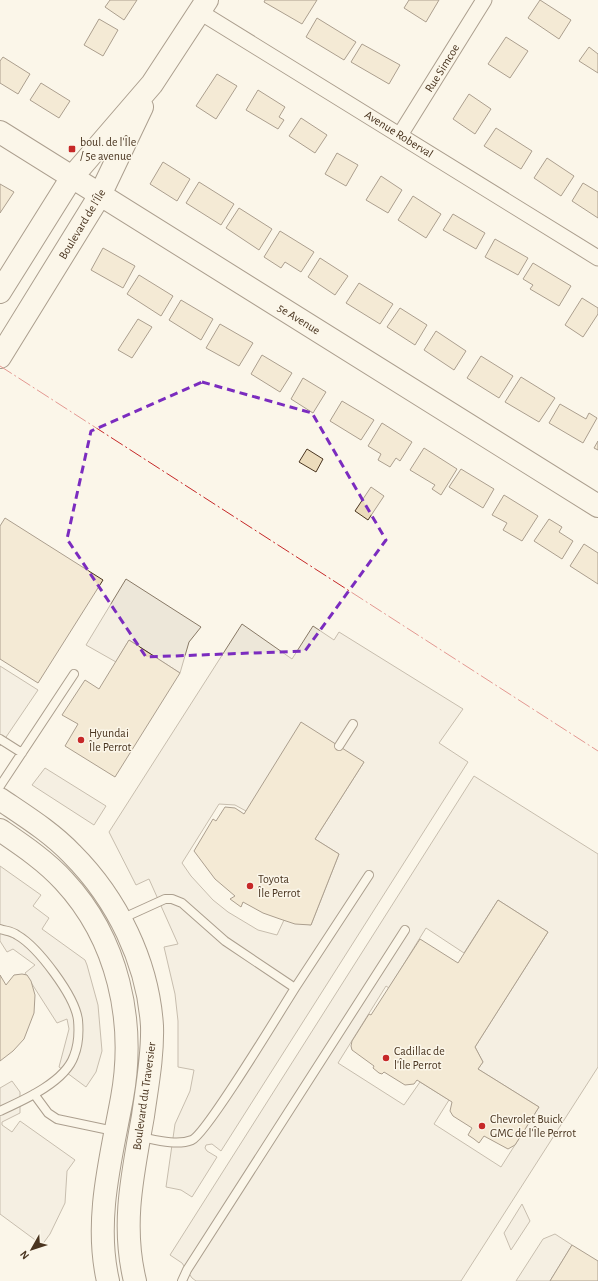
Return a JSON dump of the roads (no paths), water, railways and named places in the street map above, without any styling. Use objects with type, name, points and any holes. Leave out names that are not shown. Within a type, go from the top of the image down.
[{"type":"street","name":"Rue Simcoe","points":[[400,135],[484,0]]},
{"type":"street","name":"Avenue Roberval","points":[[203,6],[400,135],[598,258]]},
{"type":"street","name":"Boulevard de l'Île","points":[[0,292],[72,177],[152,84],[203,6]]},
{"type":"street","name":"Boulevard de l'Île","points":[[0,357],[100,195],[152,84]]},
{"type":"street","name":"5e Avenue","points":[[0,132],[598,506]]},
{"type":"street","name":"Boulevard du Traversier","points":[[0,799],[36,824],[72,854],[105,894],[120,920],[137,957],[144,980],[152,1026],[151,1061],[128,1202],[127,1227],[129,1252],[135,1281]]},
{"type":"street","name":"Boulevard du Traversier","points":[[0,830],[49,866],[74,892],[92,918],[110,956],[119,981],[126,1025],[126,1072],[103,1206],[104,1252],[108,1281]]},
{"type":"street","points":[[115,1132],[139,1136]]},
{"type":"lane","points":[[0,786],[74,674]]},
{"type":"lane","points":[[339,746],[353,724]]},
{"type":"lane","points":[[0,739],[22,753]]},
{"type":"lane","points":[[139,1136],[180,1142],[197,1137],[220,1105],[369,874]]},
{"type":"lane","points":[[120,920],[165,899],[172,899],[182,903],[225,941],[295,988]]},
{"type":"lane","points":[[0,929],[10,931],[18,935],[44,961],[67,992],[78,1019],[78,1031],[74,1057],[60,1077],[34,1094],[0,1111]]},
{"type":"lane","points":[[182,1281],[187,1270],[405,930]]},
{"type":"lane","points":[[34,1094],[48,1113],[57,1119],[115,1132]]},
{"type":"place","name":"boul. de l'Île / 5e avenue","points":[[72,149]]},
{"type":"place","name":"Hyundai Île Perrot","points":[[81,740]]},
{"type":"place","name":"Toyota Île Perrot","points":[[250,886]]},
{"type":"place","name":"Cadillac de l'Île Perrot","points":[[386,1058]]},
{"type":"place","name":"Chevrolet Buick GMC de l'Île Perrot","points":[[482,1126]]}]
